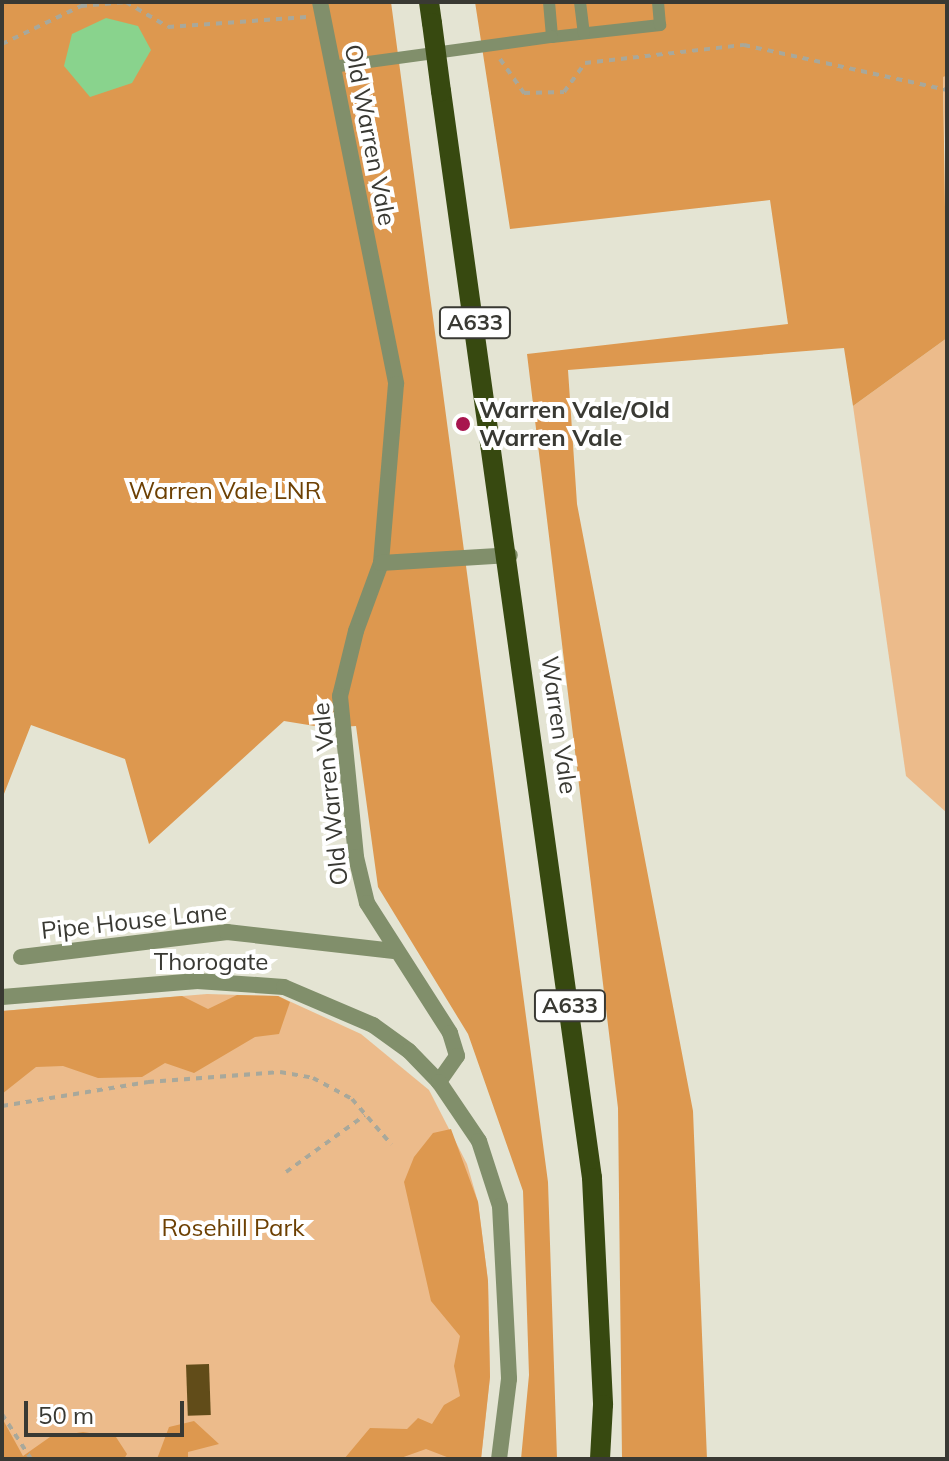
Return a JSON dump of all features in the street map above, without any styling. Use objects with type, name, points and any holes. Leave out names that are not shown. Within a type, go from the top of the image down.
[{"type":"main road","name":"Warren Vale","points":[[430,12],[510,555],[592,1178],[603,1405],[600,1459]]},
{"type":"street","name":"Old Warren Vale","points":[[321,9],[396,384],[381,563],[356,631],[340,696],[356,857],[367,903],[394,951],[432,1000],[450,1033],[457,1056],[439,1082]]},
{"type":"street","points":[[381,563],[510,555]]},
{"type":"street","name":"Pipe House Lane","points":[[21,957],[227,932],[394,951]]},
{"type":"street","name":"Thorogate","points":[[2,997],[197,981],[284,987],[373,1025],[439,1082]]},
{"type":"street","points":[[439,1082],[479,1141],[500,1206],[509,1379],[499,1459]]},
{"type":"lane","points":[[549,2],[552,37]]},
{"type":"lane","points":[[580,2],[584,33]]},
{"type":"lane","points":[[332,67],[660,25],[658,2]]},
{"type":"path","points":[[2,44],[81,6],[126,2],[168,27],[321,9]]},
{"type":"path","points":[[492,48],[524,93],[564,92],[585,63],[744,45],[947,90]]},
{"type":"path","points":[[2,1106],[148,1082],[280,1072],[313,1078],[352,1099],[391,1144]]},
{"type":"path","points":[[286,1172],[365,1115]]},
{"type":"path","points":[[2,1414],[31,1459]]},
{"type":"green space","name":"Warren Vale LNR","points":[[2,2],[391,2],[548,1182],[557,1459],[521,1459],[529,1375],[523,1191],[468,1034],[378,887],[356,726],[327,728],[284,721],[149,844],[125,759],[31,725],[2,799]]},
{"type":"green space","points":[[475,2],[947,2],[947,76],[943,77],[947,338],[853,406],[844,348],[568,370],[577,504],[693,1111],[707,1459],[622,1459],[618,1108],[527,354],[788,324],[770,200],[510,229]]},
{"type":"green space","points":[[947,76],[947,216],[943,77]]},
{"type":"green space","points":[[947,338],[947,813],[906,776],[853,406]]},
{"type":"green space","name":"Rosehill Park","points":[[207,994],[278,996],[361,1034],[429,1090],[467,1164],[478,1202],[488,1281],[490,1377],[481,1459],[2,1459],[2,1011]]},
{"type":"green space","points":[[237,995],[278,996],[290,1002],[279,1034],[255,1037],[194,1073],[165,1063],[142,1077],[98,1078],[63,1066],[36,1067],[2,1094],[2,1011],[182,996],[208,1009]]},
{"type":"green space","points":[[451,1129],[478,1202],[488,1281],[490,1377],[481,1459],[452,1459],[426,1449],[398,1459],[344,1459],[370,1428],[407,1429],[418,1418],[432,1424],[444,1405],[460,1396],[454,1366],[460,1336],[431,1301],[404,1182],[414,1157],[433,1133]]},
{"type":"green space","points":[[2,1418],[23,1456],[50,1437],[83,1432],[116,1437],[127,1454],[124,1459],[2,1459]]},
{"type":"green space","points":[[194,1421],[219,1444],[188,1452],[188,1459],[157,1459],[169,1427]]},
{"type":"shaded area","points":[[106,18],[138,26],[151,50],[132,83],[90,97],[64,66],[72,34]]},
{"type":"building","points":[[209,1364],[211,1415],[188,1416],[186,1365]]},
{"type":"place","name":"Warren Vale/Old Warren Vale","points":[[463,424]]}]
